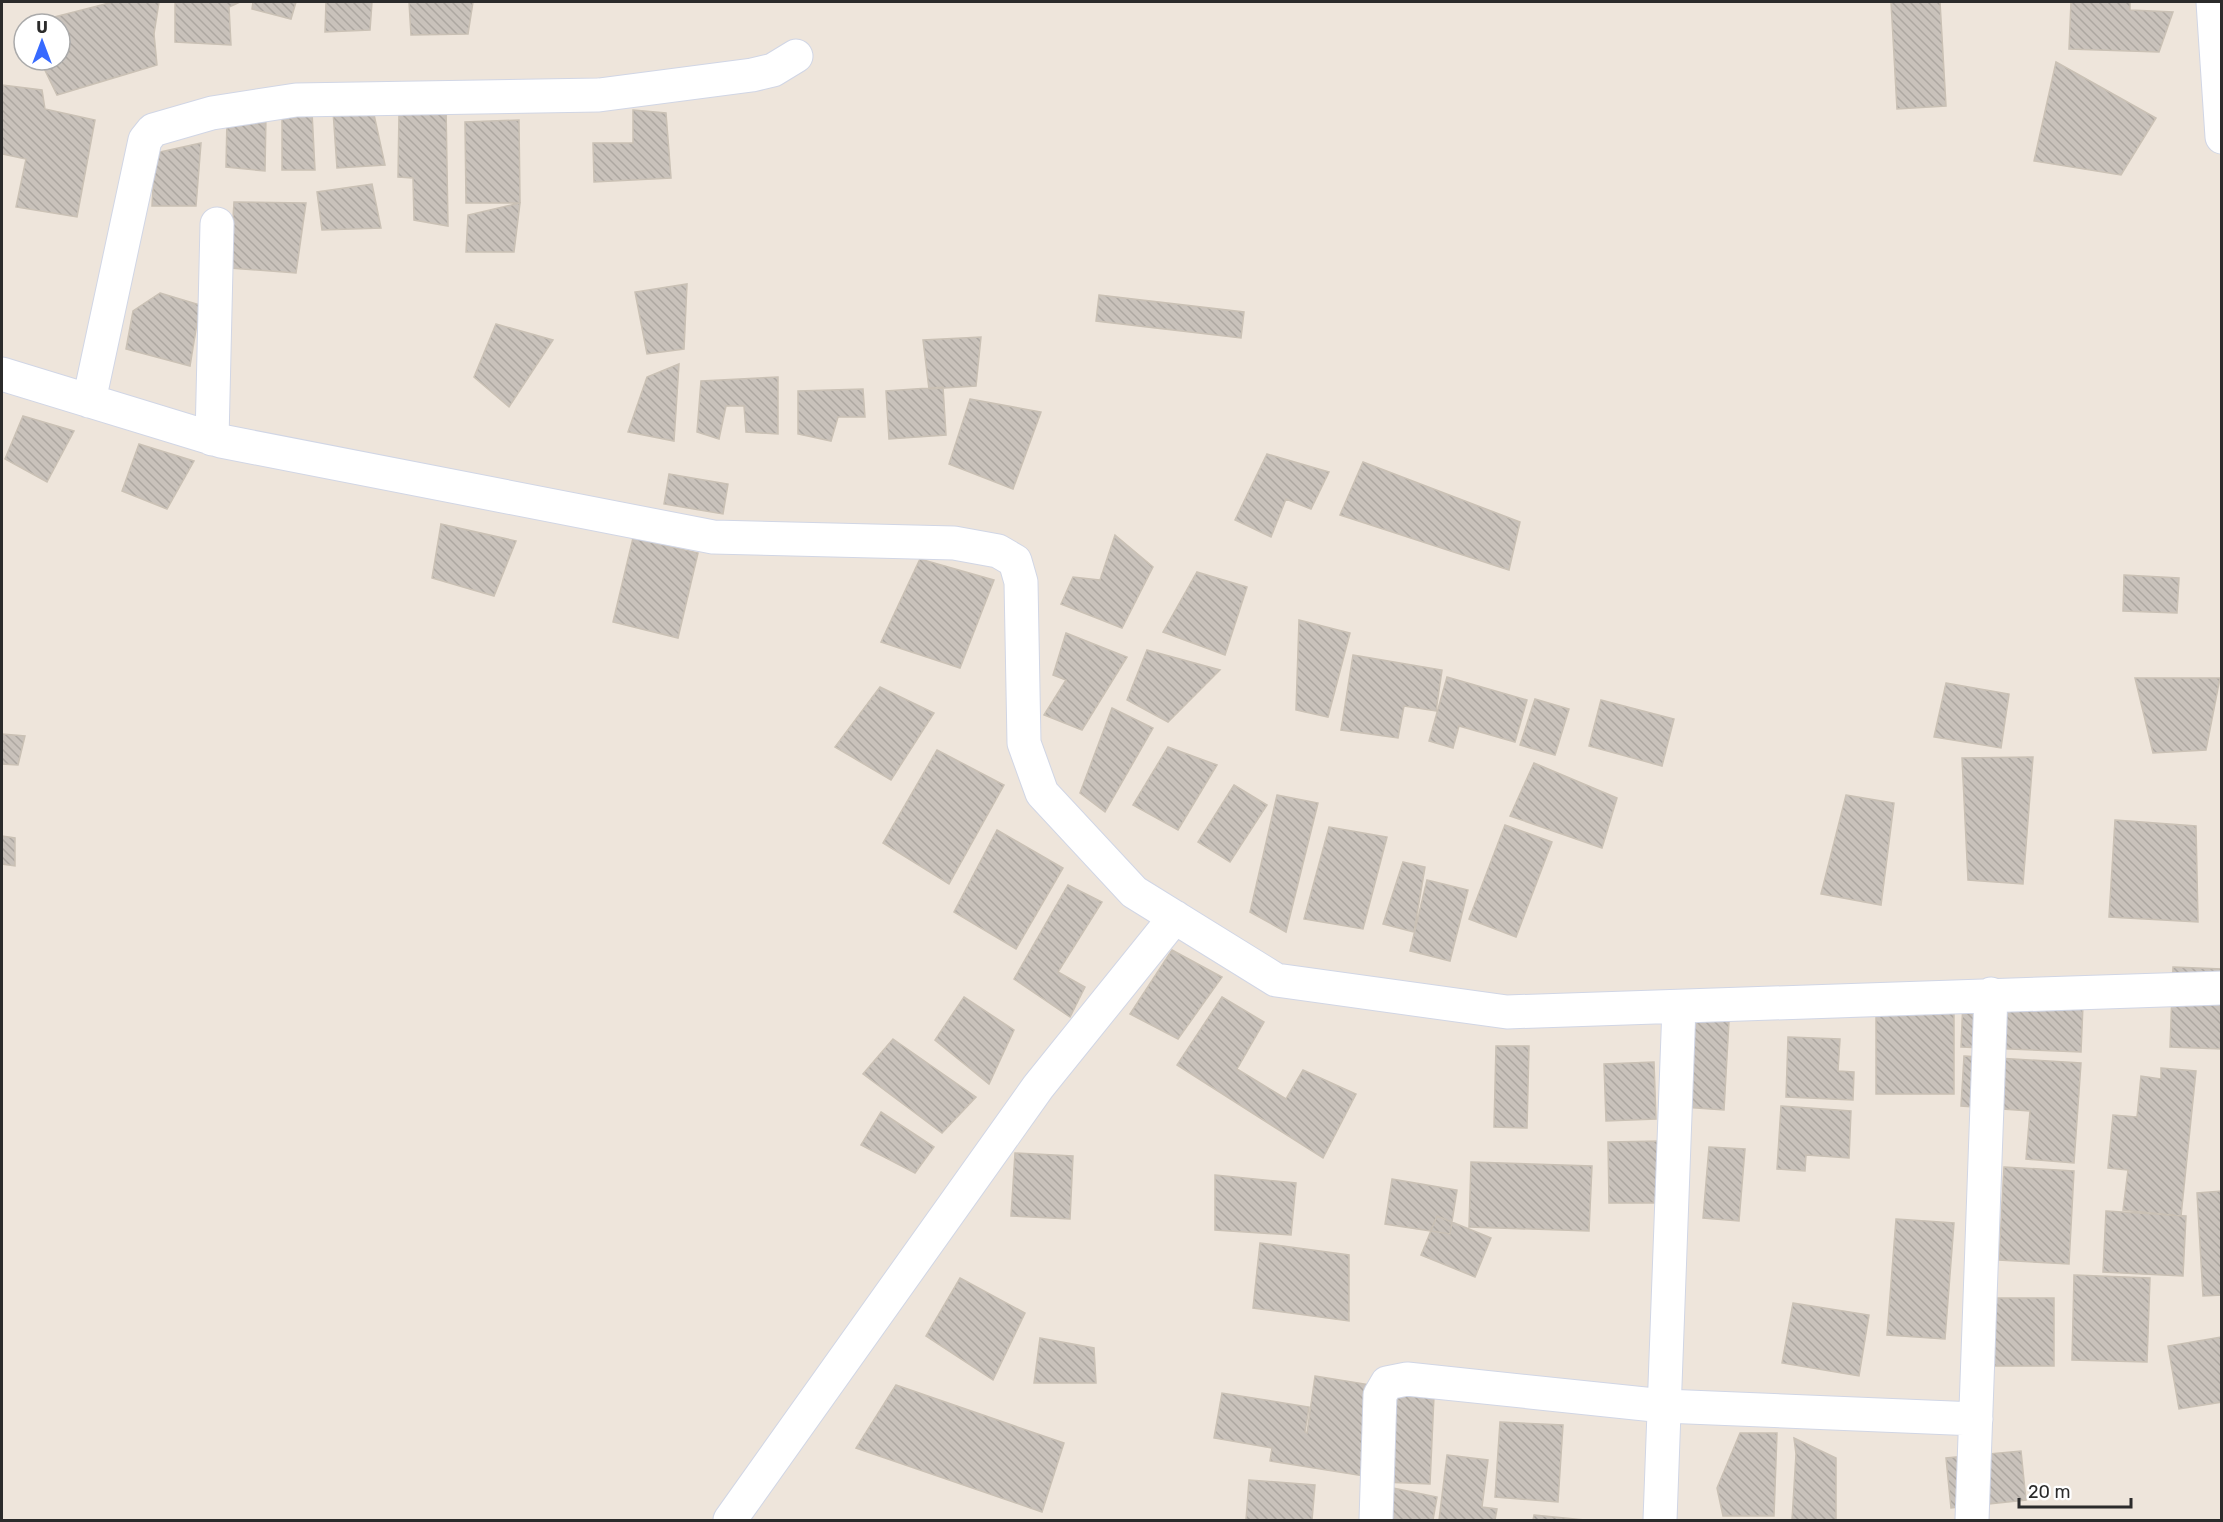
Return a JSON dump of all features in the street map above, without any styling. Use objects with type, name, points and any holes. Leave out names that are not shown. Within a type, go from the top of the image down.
[{"type":"street","points":[[2213,2],[2222,137]]},
{"type":"street","points":[[89,400],[145,140],[153,130],[212,113],[296,100],[599,95],[752,75],[773,70],[796,56]]},
{"type":"street","points":[[212,439],[217,224]]},
{"type":"street","points":[[2,374],[212,439],[713,537],[954,543],[998,551],[1015,561],[1022,582],[1024,743],[1042,793],[1134,892],[1276,980],[1507,1012],[2222,988]]},
{"type":"street","points":[[730,1521],[1038,1088],[1175,917]]},
{"type":"street","points":[[1972,1521],[1991,994]]},
{"type":"street","points":[[1660,1521],[1679,1007]]},
{"type":"street","points":[[1377,1521],[1380,1395],[1387,1383],[1407,1379],[1664,1406],[1976,1419]]},
{"type":"building","points":[[113,2],[159,2],[154,34],[157,65],[57,95],[46,72],[72,72],[72,12]]},
{"type":"building","points":[[175,2],[240,2],[229,7],[231,45],[175,42]]},
{"type":"building","points":[[253,2],[296,2],[291,19],[252,9]]},
{"type":"building","points":[[326,2],[372,2],[370,30],[325,32]]},
{"type":"building","points":[[409,2],[473,2],[468,34],[411,35]]},
{"type":"building","points":[[1891,2],[1940,2],[1946,106],[1897,109]]},
{"type":"building","points":[[2071,2],[2130,2],[2130,10],[2173,12],[2159,52],[2069,49]]},
{"type":"building","points":[[2056,62],[2156,118],[2121,175],[2034,161]]},
{"type":"building","points":[[2,85],[42,90],[45,109],[95,120],[77,217],[16,207],[26,159],[2,154]]},
{"type":"building","points":[[446,106],[448,226],[414,220],[413,178],[398,177],[399,112]]},
{"type":"building","points":[[373,110],[385,165],[337,168],[333,111]]},
{"type":"building","points":[[633,110],[666,113],[671,178],[594,182],[593,143],[633,143]]},
{"type":"building","points":[[312,112],[315,170],[282,170],[282,119]]},
{"type":"building","points":[[266,115],[265,171],[226,167],[227,118]]},
{"type":"building","points":[[519,120],[520,203],[466,203],[465,122]]},
{"type":"building","points":[[201,143],[196,206],[152,206],[155,153]]},
{"type":"building","points":[[372,184],[381,228],[322,230],[317,192]]},
{"type":"building","points":[[234,202],[306,203],[296,273],[230,268]]},
{"type":"building","points":[[520,203],[514,252],[466,252],[468,215]]},
{"type":"building","points":[[687,284],[684,349],[647,354],[635,292]]},
{"type":"building","points":[[160,293],[200,305],[190,366],[126,349],[133,311]]},
{"type":"building","points":[[1099,295],[1244,312],[1241,338],[1096,321]]},
{"type":"building","points":[[496,324],[553,340],[509,407],[474,377]]},
{"type":"building","points":[[981,337],[976,386],[929,389],[923,340]]},
{"type":"building","points":[[679,364],[674,441],[628,432],[647,377]]},
{"type":"building","points":[[778,377],[778,434],[746,432],[744,406],[726,406],[719,439],[697,432],[701,381]]},
{"type":"building","points":[[943,387],[946,435],[889,439],[886,391]]},
{"type":"building","points":[[863,389],[865,417],[838,417],[831,441],[798,434],[798,391]]},
{"type":"building","points":[[970,399],[1041,412],[1013,489],[949,464]]},
{"type":"building","points":[[23,416],[74,431],[47,482],[5,459]]},
{"type":"building","points":[[139,444],[194,461],[167,509],[122,491]]},
{"type":"building","points":[[1267,454],[1329,472],[1311,509],[1286,499],[1271,537],[1235,520]]},
{"type":"building","points":[[1363,462],[1520,522],[1509,570],[1340,515]]},
{"type":"building","points":[[669,474],[728,484],[723,514],[664,504]]},
{"type":"building","points":[[441,524],[516,541],[494,596],[432,578]]},
{"type":"building","points":[[1115,535],[1153,567],[1122,628],[1061,604],[1073,577],[1100,580]]},
{"type":"building","points":[[633,538],[698,553],[678,638],[613,622]]},
{"type":"building","points":[[920,559],[994,580],[960,668],[881,642]]},
{"type":"building","points":[[1197,572],[1247,587],[1225,655],[1163,632]]},
{"type":"building","points":[[2124,575],[2179,578],[2177,613],[2123,611]]},
{"type":"building","points":[[1299,620],[1350,633],[1328,717],[1296,710]]},
{"type":"building","points":[[1066,633],[1127,657],[1082,730],[1044,715],[1066,680],[1053,675]]},
{"type":"building","points":[[1147,650],[1220,670],[1168,722],[1127,700]]},
{"type":"building","points":[[1353,655],[1442,670],[1436,711],[1404,706],[1398,738],[1341,730]]},
{"type":"building","points":[[1447,677],[1527,700],[1515,742],[1459,726],[1453,748],[1429,741]]},
{"type":"building","points":[[2135,678],[2220,678],[2206,750],[2153,753]]},
{"type":"building","points":[[1946,683],[2009,694],[2001,748],[1934,737]]},
{"type":"building","points":[[880,687],[934,713],[891,780],[835,747]]},
{"type":"building","points":[[1535,699],[1569,709],[1555,755],[1520,745]]},
{"type":"building","points":[[1601,700],[1674,719],[1662,766],[1589,746]]},
{"type":"building","points":[[1112,708],[1153,728],[1105,812],[1080,793]]},
{"type":"building","points":[[2,734],[25,736],[18,765],[2,764]]},
{"type":"building","points":[[1168,747],[1217,765],[1178,830],[1133,805]]},
{"type":"building","points":[[937,750],[1004,785],[949,884],[883,843]]},
{"type":"building","points":[[2033,757],[2023,884],[1968,880],[1962,758]]},
{"type":"building","points":[[1534,763],[1617,798],[1602,848],[1510,816]]},
{"type":"building","points":[[1234,785],[1267,805],[1230,862],[1198,842]]},
{"type":"building","points":[[1277,795],[1318,803],[1286,932],[1250,912]]},
{"type":"building","points":[[1846,795],[1894,803],[1881,905],[1821,894]]},
{"type":"building","points":[[2115,820],[2196,826],[2198,922],[2109,917]]},
{"type":"building","points":[[1505,825],[1552,842],[1516,937],[1469,919]]},
{"type":"building","points":[[1329,827],[1387,837],[1363,929],[1304,919]]},
{"type":"building","points":[[997,830],[1063,868],[1016,949],[954,912]]},
{"type":"building","points":[[2,836],[15,838],[15,866],[2,864]]},
{"type":"building","points":[[1403,862],[1425,867],[1414,932],[1383,924]]},
{"type":"building","points":[[1427,880],[1468,890],[1450,961],[1410,951]]},
{"type":"building","points":[[1068,885],[1102,902],[1058,972],[1085,987],[1070,1017],[1014,979]]},
{"type":"building","points":[[1172,950],[1222,977],[1178,1039],[1130,1014]]},
{"type":"building","points":[[2173,967],[2222,969],[2222,1049],[2170,1047]]},
{"type":"building","points":[[964,997],[1014,1030],[989,1084],[935,1040]]},
{"type":"building","points":[[1222,997],[1264,1022],[1237,1069],[1286,1099],[1303,1070],[1356,1094],[1323,1158],[1177,1065]]},
{"type":"building","points":[[1963,1000],[2083,1005],[2081,1052],[1961,1047]]},
{"type":"building","points":[[1876,1009],[1954,1009],[1954,1094],[1876,1094]]},
{"type":"building","points":[[1687,1019],[1729,1021],[1724,1110],[1683,1107]]},
{"type":"building","points":[[1788,1037],[1840,1039],[1838,1071],[1854,1072],[1853,1100],[1786,1097]]},
{"type":"building","points":[[893,1039],[976,1097],[942,1133],[863,1074]]},
{"type":"building","points":[[1496,1046],[1529,1046],[1527,1128],[1494,1127]]},
{"type":"building","points":[[1964,1056],[2081,1063],[2074,1163],[2026,1159],[2030,1111],[1961,1106]]},
{"type":"building","points":[[1654,1062],[1656,1119],[1606,1121],[1604,1064]]},
{"type":"building","points":[[2161,1068],[2196,1071],[2181,1216],[2123,1210],[2128,1170],[2108,1168],[2113,1115],[2137,1117],[2141,1076],[2161,1079]]},
{"type":"building","points":[[1781,1106],[1851,1111],[1849,1158],[1806,1155],[1805,1171],[1777,1169]]},
{"type":"building","points":[[881,1112],[934,1147],[915,1173],[861,1145]]},
{"type":"building","points":[[1662,1141],[1662,1203],[1609,1203],[1608,1142]]},
{"type":"building","points":[[1709,1147],[1745,1149],[1739,1221],[1703,1218]]},
{"type":"building","points":[[1015,1153],[1073,1156],[1070,1219],[1011,1216]]},
{"type":"building","points":[[1471,1162],[1592,1166],[1589,1231],[1469,1227]]},
{"type":"building","points":[[2004,1167],[2074,1171],[2069,1264],[1999,1260]]},
{"type":"building","points":[[1215,1175],[1296,1183],[1291,1235],[1215,1230]]},
{"type":"building","points":[[1392,1179],[1457,1190],[1450,1234],[1385,1224]]},
{"type":"building","points":[[2222,1191],[2222,1295],[2203,1296],[2197,1193]]},
{"type":"building","points":[[2106,1211],[2186,1216],[2183,1276],[2103,1272]]},
{"type":"building","points":[[1437,1216],[1491,1238],[1475,1277],[1421,1255]]},
{"type":"building","points":[[1896,1219],[1954,1223],[1945,1339],[1887,1335]]},
{"type":"building","points":[[1260,1243],[1349,1255],[1349,1321],[1253,1308]]},
{"type":"building","points":[[2074,1275],[2150,1278],[2147,1362],[2072,1360]]},
{"type":"building","points":[[960,1278],[1025,1313],[993,1380],[926,1336]]},
{"type":"building","points":[[1989,1298],[2054,1298],[2054,1366],[1989,1366]]},
{"type":"building","points":[[1793,1303],[1869,1315],[1859,1376],[1782,1363]]},
{"type":"building","points":[[2222,1337],[2222,1402],[2179,1409],[2168,1346]]},
{"type":"building","points":[[1040,1338],[1094,1348],[1096,1383],[1034,1383]]},
{"type":"building","points":[[1315,1376],[1371,1385],[1361,1449],[1374,1451],[1370,1477],[1270,1461],[1272,1448],[1214,1438],[1222,1393],[1309,1407],[1305,1432],[1307,1433]]},
{"type":"building","points":[[896,1385],[1064,1443],[1042,1512],[856,1448]]},
{"type":"building","points":[[1385,1394],[1434,1396],[1430,1484],[1382,1482]]},
{"type":"building","points":[[1500,1422],[1563,1425],[1558,1502],[1495,1497]]},
{"type":"building","points":[[1740,1433],[1777,1433],[1774,1516],[1723,1516],[1717,1488]]},
{"type":"building","points":[[1794,1438],[1836,1458],[1836,1520],[1792,1520],[1796,1454]]},
{"type":"building","points":[[2021,1451],[2026,1500],[1951,1508],[1946,1458]]},
{"type":"building","points":[[1447,1455],[1488,1460],[1482,1507],[1497,1509],[1495,1520],[1439,1520]]},
{"type":"building","points":[[1249,1480],[1315,1485],[1312,1520],[1246,1520]]},
{"type":"building","points":[[1393,1488],[1437,1497],[1433,1520],[1387,1520]]},
{"type":"building","points":[[1534,1515],[1585,1520],[1533,1520]]}]
